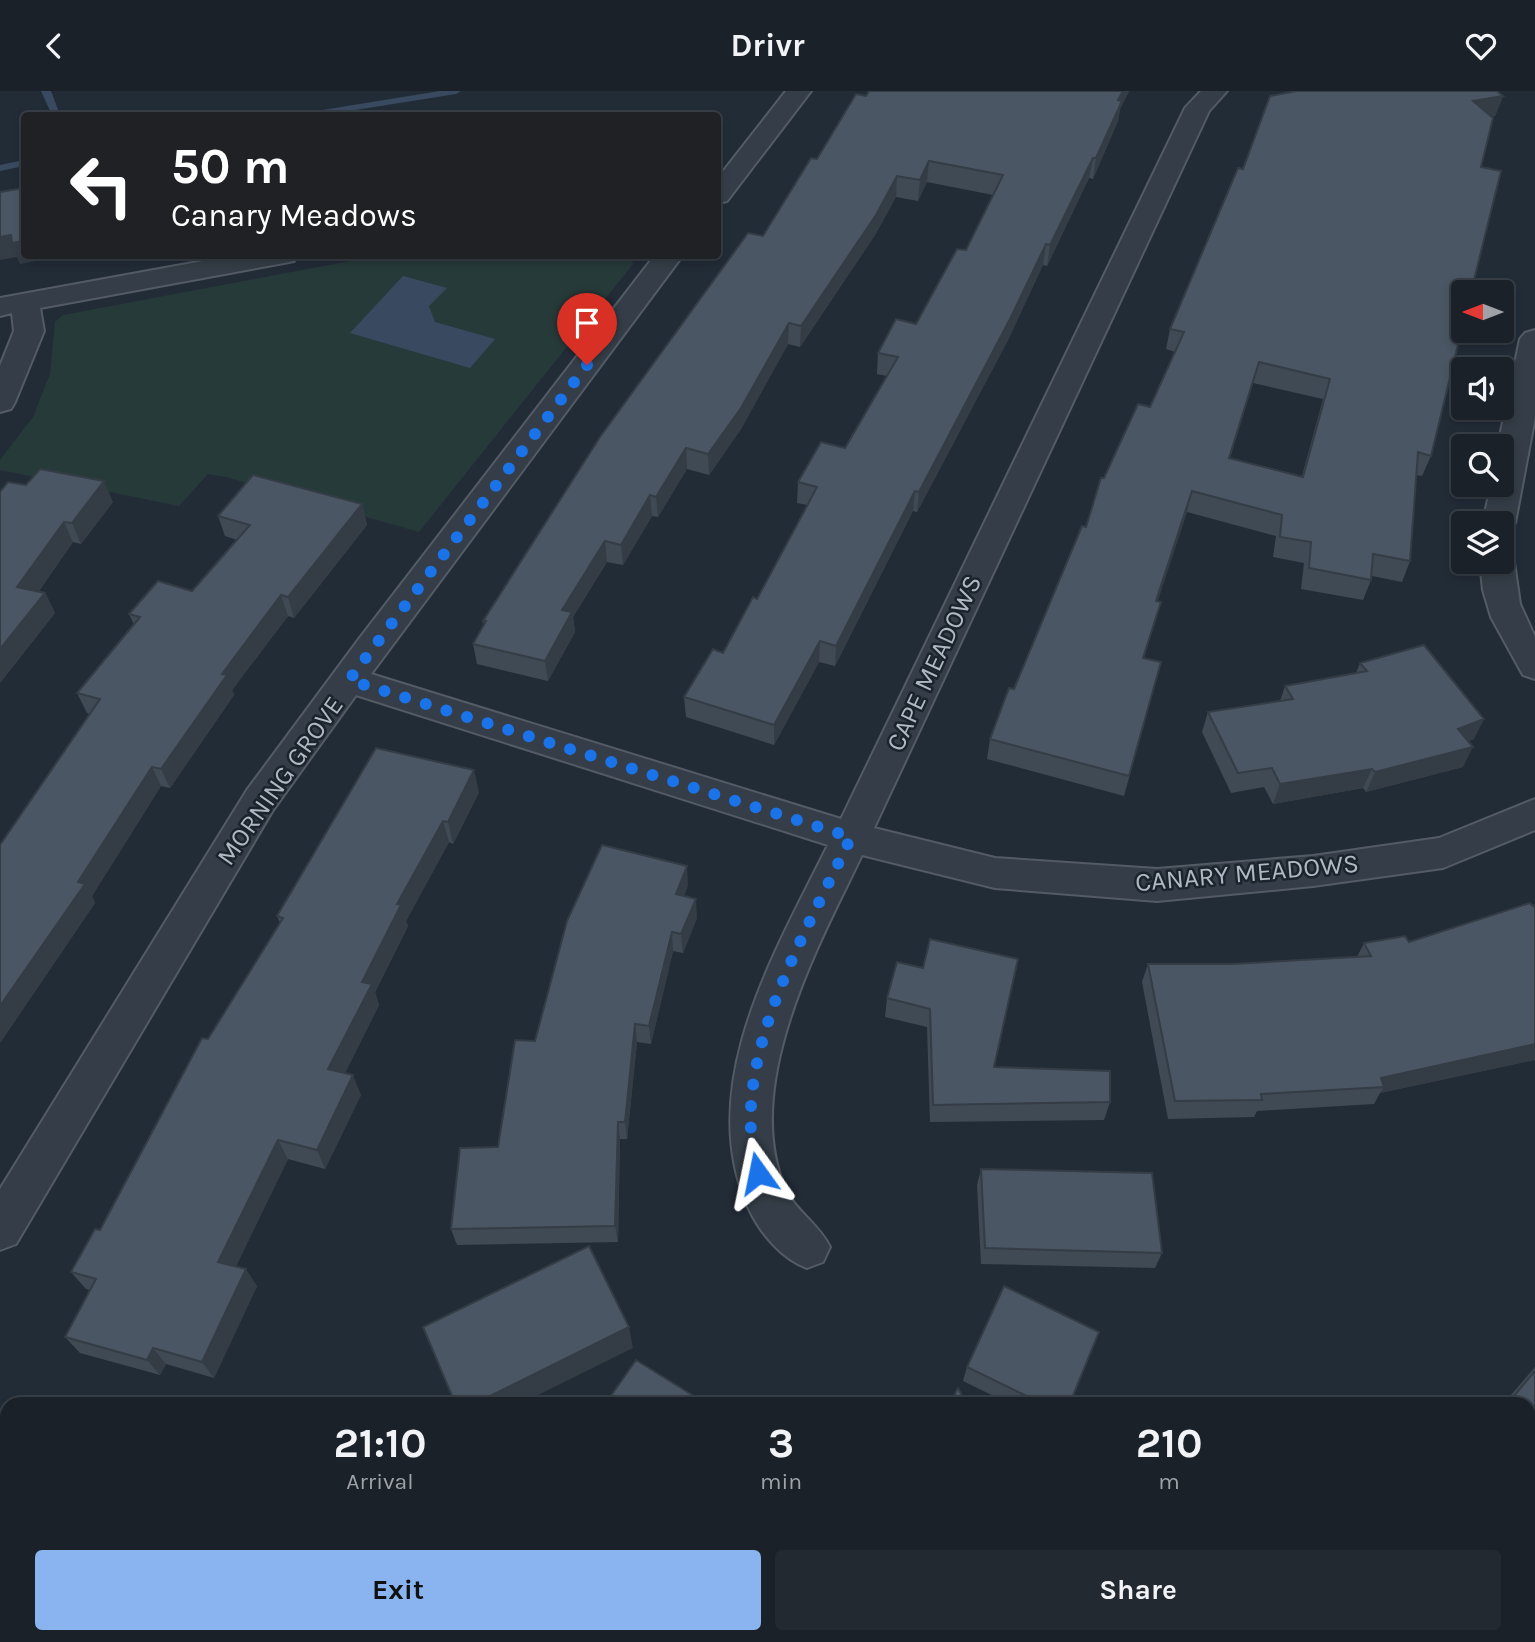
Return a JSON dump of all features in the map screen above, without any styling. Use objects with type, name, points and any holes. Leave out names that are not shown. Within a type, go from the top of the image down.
[{"type":"street","points":[[721,191],[799,91]]},
{"type":"street","name":"CAPE MEADOWS","points":[[807,1247],[766,1198],[751,1147],[752,1087],[780,994],[851,837],[1198,108],[1215,91]]},
{"type":"street","points":[[0,403],[29,331],[13,305],[262,259]]},
{"type":"street","name":"MORNING GROVE","points":[[0,1229],[260,800],[667,259]]},
{"type":"street","points":[[1501,511],[1535,339]]},
{"type":"street","points":[[1497,574],[1512,628],[1535,666]]},
{"type":"street","name":"CANARY MEADOWS","points":[[349,680],[851,837],[995,873],[1157,885],[1313,871],[1443,853],[1535,814]]},
{"type":"shaded area","points":[[361,259],[631,259],[633,264],[419,532],[208,474],[179,506],[0,470],[0,460],[33,417],[50,374],[55,322],[63,315]]},
{"type":"water","points":[[403,276],[447,288],[429,306],[435,322],[495,339],[470,368],[350,333]]},
{"type":"building","points":[[869,91],[1123,91],[1118,100],[1122,101],[1096,158],[1093,158],[1050,245],[1046,244],[1010,319],[919,492],[915,491],[836,646],[820,641],[774,725],[684,697],[713,649],[723,653],[753,597],[757,599],[800,519],[817,487],[798,482],[821,442],[845,448],[898,357],[878,353],[896,319],[916,324],[957,249],[966,250],[1003,175],[929,161],[920,180],[897,176],[876,215],[801,326],[789,323],[741,408],[708,454],[686,448],[656,497],[650,495],[621,545],[605,541],[562,610],[572,612],[545,661],[473,644],[486,621],[483,621],[600,437],[748,233],[763,236],[811,158],[817,159],[856,94],[866,96]]},
{"type":"building","points":[[1297,91],[1497,91],[1503,96],[1473,101],[1493,118],[1481,167],[1501,171],[1474,280],[1451,280],[1451,343],[1458,343],[1455,357],[1451,357],[1451,374],[1431,456],[1418,452],[1410,561],[1373,554],[1371,580],[1309,568],[1311,542],[1280,537],[1282,515],[1192,491],[1156,601],[1161,602],[1143,658],[1161,662],[1129,776],[990,739],[1009,688],[1014,689],[1082,526],[1086,527],[1101,478],[1104,478],[1138,404],[1150,407],[1184,332],[1170,329],[1238,168],[1243,169],[1270,96]],"holes":[[[1259,362],[1330,379],[1303,477],[1229,458]]]},
{"type":"building","points":[[21,188],[21,242],[12,243],[11,235],[0,237],[0,192]]},
{"type":"building","points":[[40,469],[104,481],[72,523],[64,522],[17,587],[45,593],[0,649],[0,492],[8,482],[26,485]]},
{"type":"building","points":[[253,475],[362,504],[288,597],[281,595],[222,674],[227,675],[161,769],[152,767],[78,882],[85,884],[0,1006],[0,845],[100,699],[77,693],[140,617],[129,614],[158,581],[192,591],[250,525],[218,516]]},
{"type":"building","points":[[1424,645],[1484,719],[1458,729],[1473,747],[1375,772],[1372,769],[1280,784],[1272,768],[1238,773],[1208,712],[1293,699],[1285,686],[1367,671],[1360,663]]},
{"type":"building","points":[[376,748],[474,770],[448,822],[443,821],[397,904],[401,905],[362,982],[372,984],[328,1069],[353,1075],[317,1150],[278,1140],[218,1262],[246,1269],[202,1362],[153,1348],[147,1360],[65,1337],[96,1279],[71,1272],[95,1229],[100,1230],[202,1038],[208,1039],[283,918],[277,916]]},
{"type":"building","points":[[602,845],[687,866],[676,894],[696,899],[681,934],[672,932],[649,1026],[635,1024],[625,1122],[618,1122],[615,1226],[451,1229],[460,1148],[498,1147],[515,1040],[535,1041],[567,921]]},
{"type":"building","points":[[1530,903],[1535,905],[1535,1044],[1381,1078],[1384,1087],[1261,1094],[1262,1100],[1175,1101],[1148,964],[1231,964],[1371,956],[1364,943],[1405,936],[1409,942]]},
{"type":"building","points":[[930,939],[1018,959],[994,1067],[1110,1071],[1110,1102],[933,1105],[930,1009],[887,998],[897,962],[923,968]]},
{"type":"building","points":[[981,1169],[1152,1173],[1162,1253],[985,1248]]},
{"type":"building","points":[[589,1246],[629,1327],[488,1397],[452,1397],[423,1327]]},
{"type":"building","points":[[1004,1286],[1099,1332],[1072,1397],[1029,1397],[967,1367]]},
{"type":"building","points":[[636,1360],[695,1397],[610,1397]]},
{"type":"building","points":[[1535,1371],[1535,1397],[1513,1397]]},
{"type":"building","points":[[958,1388],[963,1397],[953,1397]]},
{"type":"waterway","points":[[46,91],[55,112]]},
{"type":"waterway","points":[[328,112],[456,91]]},
{"type":"waterway","points":[[0,168],[21,164]]},
{"type":"route","points":[[587,365],[349,680],[851,837],[795,957],[770,1019],[752,1087],[751,1147],[758,1173]]}]
